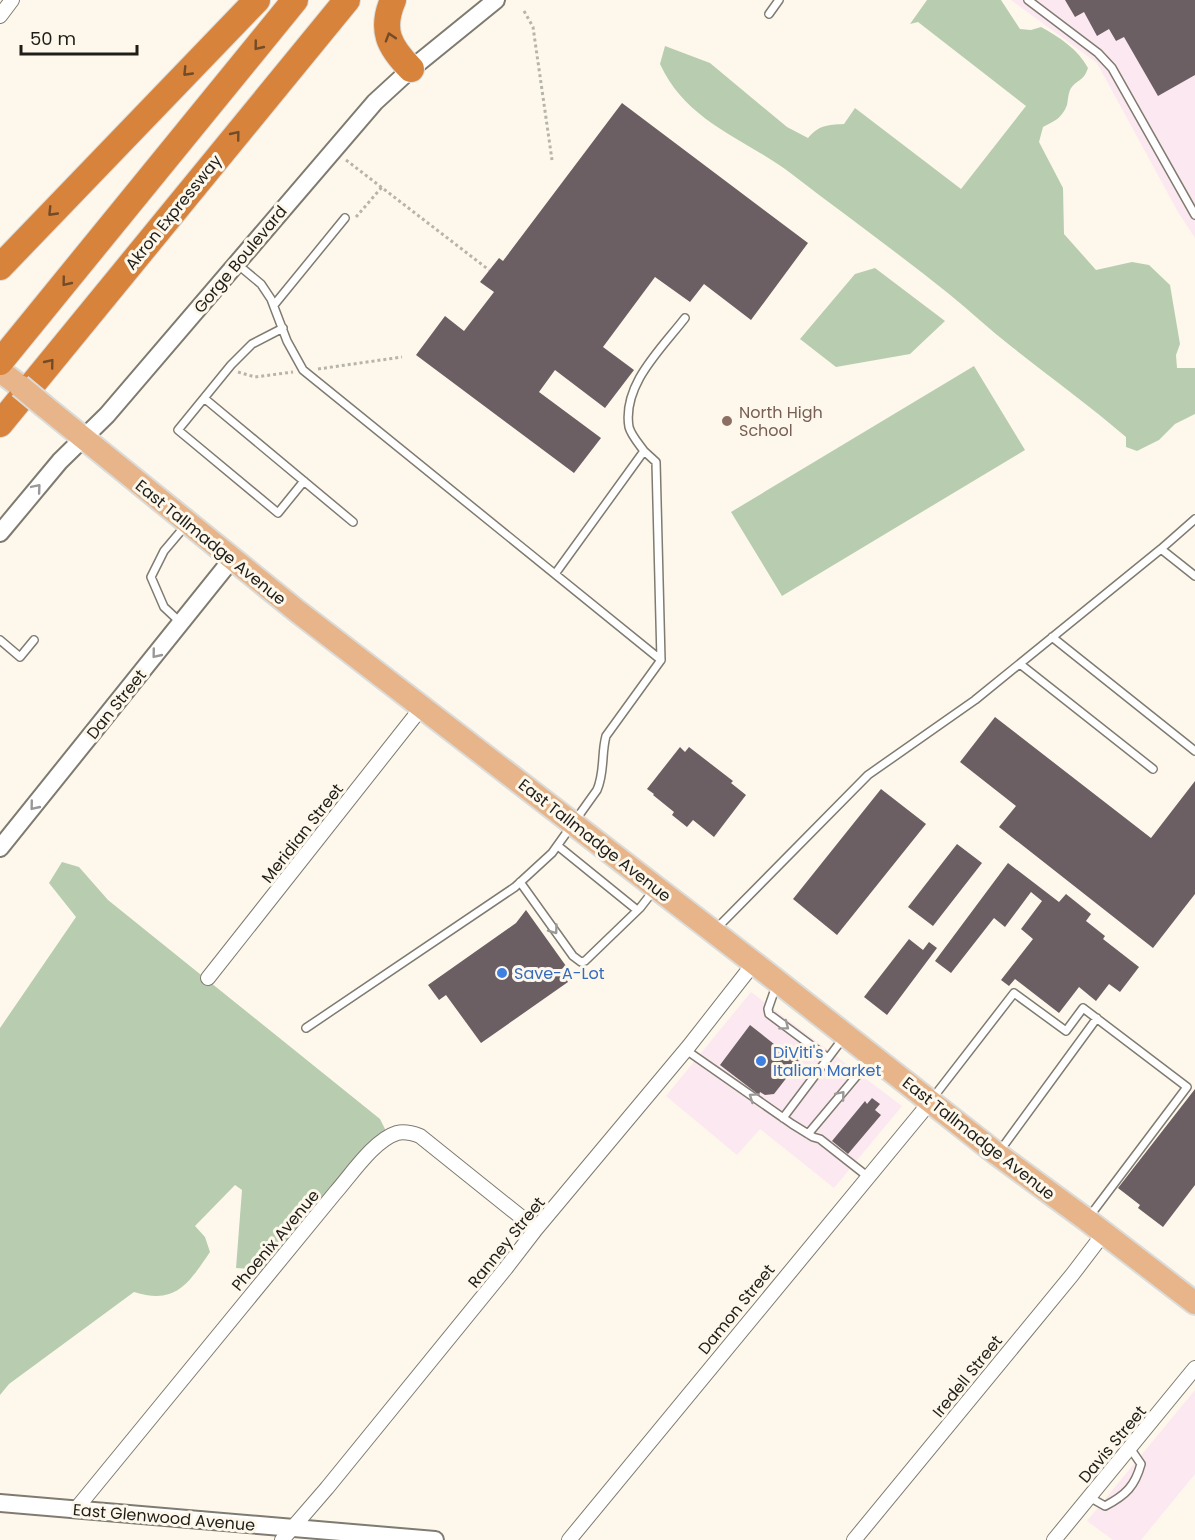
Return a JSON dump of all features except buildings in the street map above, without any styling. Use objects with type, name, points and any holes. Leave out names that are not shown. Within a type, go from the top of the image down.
[{"type":"highway","points":[[0,267],[257,0]]},
{"type":"highway","points":[[0,362],[295,0]]},
{"type":"highway","name":"Akron Expressway","points":[[0,424],[347,0]]},
{"type":"highway","points":[[393,0],[389,10],[387,31],[398,55],[411,69]]},
{"type":"main road","name":"East Tallmadge Avenue","points":[[0,371],[232,559],[997,1154],[1096,1226],[1195,1303]]},
{"type":"street","points":[[0,16],[12,0]]},
{"type":"street","name":"Gorge Boulevard","points":[[0,533],[60,461],[107,415],[361,118],[411,69],[496,0]]},
{"type":"street","name":"Dan Street","points":[[0,848],[232,559]]},
{"type":"street","name":"Meridian Street","points":[[208,978],[422,707]]},
{"type":"street","name":"Ranney Street","points":[[287,1534],[327,1488],[536,1228],[686,1050],[754,963]]},
{"type":"street","name":"Damon Street","points":[[569,1540],[931,1101]]},
{"type":"street","name":"Phoenix Avenue","points":[[76,1509],[335,1193],[375,1147],[395,1133],[408,1132],[420,1136],[536,1228]]},
{"type":"street","name":"Iredell Street","points":[[854,1540],[1072,1275],[1096,1226]]},
{"type":"street","name":"Davis Street","points":[[1054,1540],[1195,1368]]},
{"type":"street","name":"East Glenwood Avenue","points":[[0,1503],[76,1509],[287,1534],[435,1540]]},
{"type":"lane","points":[[769,14],[779,0]]},
{"type":"lane","points":[[1028,0],[1098,53],[1112,68],[1195,215]]},
{"type":"lane","points":[[274,306],[345,218]]},
{"type":"lane","points":[[237,264],[261,284],[274,306],[303,370],[661,660]]},
{"type":"lane","points":[[306,1028],[520,882],[558,846],[597,790],[602,779],[603,747],[606,736],[661,660],[656,462],[644,451],[629,429],[629,401],[641,374],[685,318]]},
{"type":"lane","points":[[283,328],[252,344],[231,365],[178,430],[278,513],[304,481]]},
{"type":"lane","points":[[204,398],[353,522]]},
{"type":"lane","points":[[555,574],[644,451]]},
{"type":"lane","points":[[713,931],[868,776],[975,700],[1195,519]]},
{"type":"lane","points":[[181,623],[164,607],[151,577],[164,551],[188,523]]},
{"type":"lane","points":[[1161,549],[1195,576]]},
{"type":"lane","points":[[1052,637],[1195,751]]},
{"type":"lane","points":[[0,640],[20,657],[34,640]]},
{"type":"lane","points":[[1020,664],[1152,769]]},
{"type":"lane","points":[[558,846],[638,910]]},
{"type":"lane","points":[[520,882],[573,956],[581,962],[585,961],[638,910],[656,888]]},
{"type":"lane","points":[[777,981],[768,1009],[769,1014],[828,1058]]},
{"type":"lane","points":[[931,1101],[1014,993],[1066,1031],[1083,1008],[1097,1018],[1187,1087],[1096,1226]]},
{"type":"lane","points":[[997,1154],[1097,1018]]},
{"type":"lane","points":[[783,1118],[846,1035]]},
{"type":"lane","points":[[686,1050],[783,1118],[820,1139],[867,1176]]},
{"type":"lane","points":[[808,1134],[873,1056]]},
{"type":"lane","points":[[1089,1497],[1106,1506],[1130,1489],[1137,1479],[1141,1464],[1130,1448]]},
{"type":"path","points":[[524,11],[533,27],[552,160]]},
{"type":"path","points":[[355,167],[489,270]]},
{"type":"path","points":[[345,218],[355,218],[382,187]]},
{"type":"shaded area","points":[[1011,0],[1195,0],[1195,238],[1178,212],[1097,63]]},
{"type":"shaded area","points":[[751,992],[902,1106],[834,1188],[760,1129],[737,1155],[666,1096]]},
{"type":"shaded area","points":[[1195,1390],[1195,1474],[1141,1540],[1113,1540],[1087,1521]]},
{"type":"green space","points":[[927,0],[1001,0],[1020,29],[1031,30],[1041,27],[1048,31],[1073,49],[1088,68],[1084,76],[1070,90],[1063,113],[1055,121],[1043,127],[1039,142],[1063,188],[1064,234],[1096,270],[1132,262],[1149,265],[1170,285],[1180,344],[1176,355],[1177,368],[1195,368],[1195,414],[1175,424],[1159,440],[1137,451],[1126,447],[1126,437],[1004,341],[949,294],[775,162],[701,115],[671,84],[660,64],[665,46],[710,63],[787,127],[808,138],[824,126],[844,124],[855,108],[961,189],[1026,106],[918,22],[910,24]]},
{"type":"green space","points":[[875,268],[945,321],[910,354],[836,367],[800,339],[855,274]]},
{"type":"green space","points":[[974,366],[1025,450],[782,596],[731,512]]},
{"type":"green space","points":[[62,862],[79,867],[108,900],[380,1119],[387,1133],[264,1270],[236,1268],[242,1190],[235,1185],[195,1226],[205,1237],[210,1252],[195,1274],[180,1289],[160,1296],[134,1292],[9,1384],[0,1395],[0,1028],[76,917],[49,883]]},
{"type":"place","name":"North High School","points":[[727,421]]},
{"type":"place","name":"Save-A-Lot","points":[[502,973]]},
{"type":"place","name":"DiViti's Italian Market","points":[[761,1061]]}]
